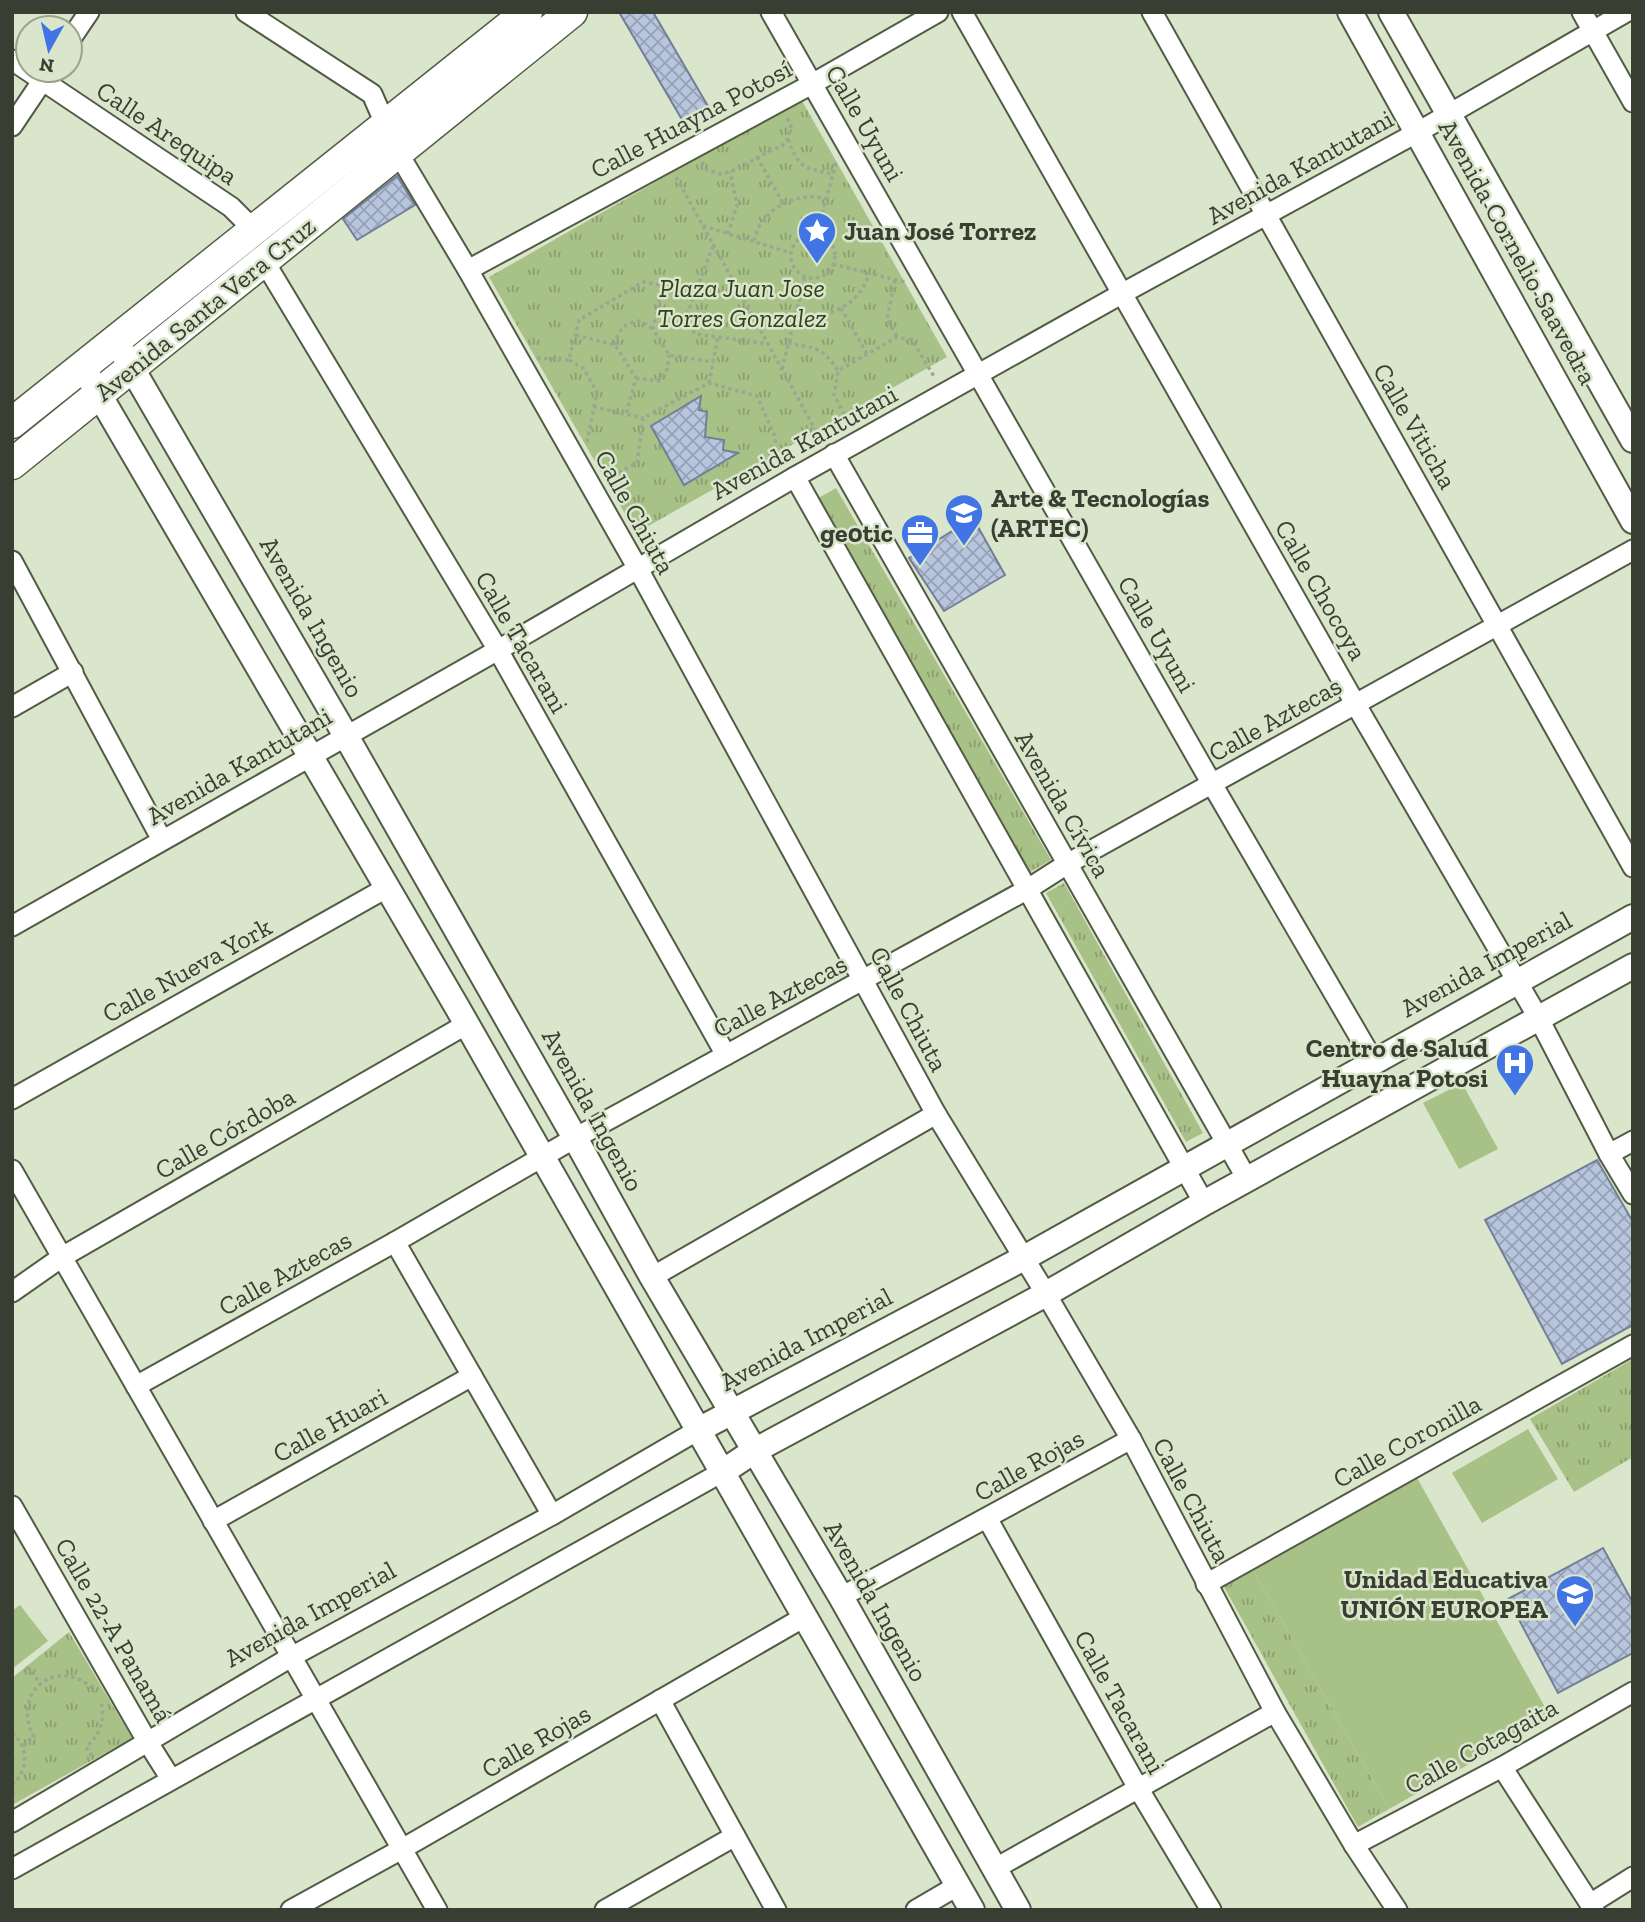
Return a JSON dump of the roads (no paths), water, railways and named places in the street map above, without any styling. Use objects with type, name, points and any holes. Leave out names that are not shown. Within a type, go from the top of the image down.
[{"type":"main road","name":"Avenida Santa Vera Cruz","points":[[12,464],[572,12]]},
{"type":"main road","name":"Avenida Santa Vera Cruz","points":[[12,423],[524,13]]},
{"type":"street","name":"Calle Chiuta","points":[[246,12],[372,94],[398,153],[592,488],[936,1114],[1131,1439],[1275,1712],[1354,1845],[1397,1910]]},
{"type":"street","name":"Calle Uyuni","points":[[771,12],[1374,1062]]},
{"type":"street","name":"Calle Huayna Potosí","points":[[468,270],[812,84],[938,12]]},
{"type":"street","name":"Calle Chocoya","points":[[962,12],[1356,705],[1539,1019],[1609,1154],[1633,1194]]},
{"type":"street","name":"Calle Viticha","points":[[1152,12],[1633,867]]},
{"type":"street","name":"Avenida Cornelio Saavedra","points":[[1350,12],[1633,520]]},
{"type":"street","name":"Avenida Cornelio Saavedra","points":[[1391,12],[1633,440]]},
{"type":"street","points":[[1582,12],[1633,102]]},
{"type":"street","name":"Avenida Kantutani","points":[[12,926],[498,650],[636,567],[834,454],[1449,115],[1626,12]]},
{"type":"street","points":[[12,126],[40,84]]},
{"type":"street","name":"Calle Arequipa","points":[[58,84],[230,208],[254,230]]},
{"type":"street","name":"Calle Tacarani","points":[[264,261],[498,650],[726,1055]]},
{"type":"street","name":"Avenida Ingenio","points":[[114,341],[132,367],[346,736],[652,1277],[841,1597],[1018,1910]]},
{"type":"street","points":[[82,367],[100,393],[313,756],[724,1471],[972,1910]]},
{"type":"street","name":"Avenida Cívica","points":[[834,454],[1247,1179]]},
{"type":"street","points":[[788,481],[1028,889],[1204,1203]]},
{"type":"street","name":"Calle Aztecas","points":[[136,1386],[575,1138],[864,981],[1028,889],[1067,864],[1633,550]]},
{"type":"street","points":[[12,561],[162,840]]},
{"type":"street","points":[[12,707],[74,673]]},
{"type":"street","name":"Calle Nueva York","points":[[12,1099],[388,887]]},
{"type":"street","name":"Avenida Imperial","points":[[12,1822],[291,1657],[552,1515],[731,1412],[1024,1258],[1633,917]]},
{"type":"street","points":[[12,1869],[724,1471],[754,1451],[1046,1294],[1204,1203],[1633,966]]},
{"type":"street","name":"Calle Córdoba","points":[[12,1292],[62,1257],[467,1024]]},
{"type":"street","points":[[652,1277],[936,1114]]},
{"type":"street","points":[[1609,1154],[1633,1141]]},
{"type":"street","points":[[12,1170],[436,1910]]},
{"type":"street","points":[[395,1242],[552,1515]]},
{"type":"street","name":"Calle Coronilla","points":[[1206,1584],[1633,1345]]},
{"type":"street","name":"Calle Huari","points":[[213,1521],[472,1376]]},
{"type":"street","name":"Calle Rojas","points":[[841,1597],[1131,1439]]},
{"type":"street","name":"Calle 22-A Panamá","points":[[12,1506],[171,1779]]},
{"type":"street","name":"Calle Tacarani","points":[[988,1518],[1138,1788],[1211,1910]]},
{"type":"street","name":"Calle Rojas","points":[[291,1910],[806,1616]]},
{"type":"street","name":"Calle Cotagaita","points":[[1354,1845],[1502,1767],[1633,1692]]},
{"type":"street","points":[[660,1700],[776,1910]]},
{"type":"street","points":[[995,1869],[1275,1712]]},
{"type":"street","points":[[1502,1767],[1592,1907],[1633,1877]]},
{"type":"street","points":[[605,1910],[735,1836]]},
{"type":"street","points":[[916,1910],[957,1886]]},
{"type":"place","name":"Juan José Torrez","points":[[817,265]]},
{"type":"place","name":"Arte & Tecnologías (ARTEC)","points":[[964,547]]},
{"type":"place","name":"ge0tic","points":[[920,567]]},
{"type":"place","name":"Centro de Salud Huayna Potosi","points":[[1515,1097]]},
{"type":"place","name":"Unidad Educativa UNIÓN EUROPEA","points":[[1575,1628]]},
{"type":"park label","name":"Plaza Juan Jose Torres Gonzalez","points":[[742,303]]}]
